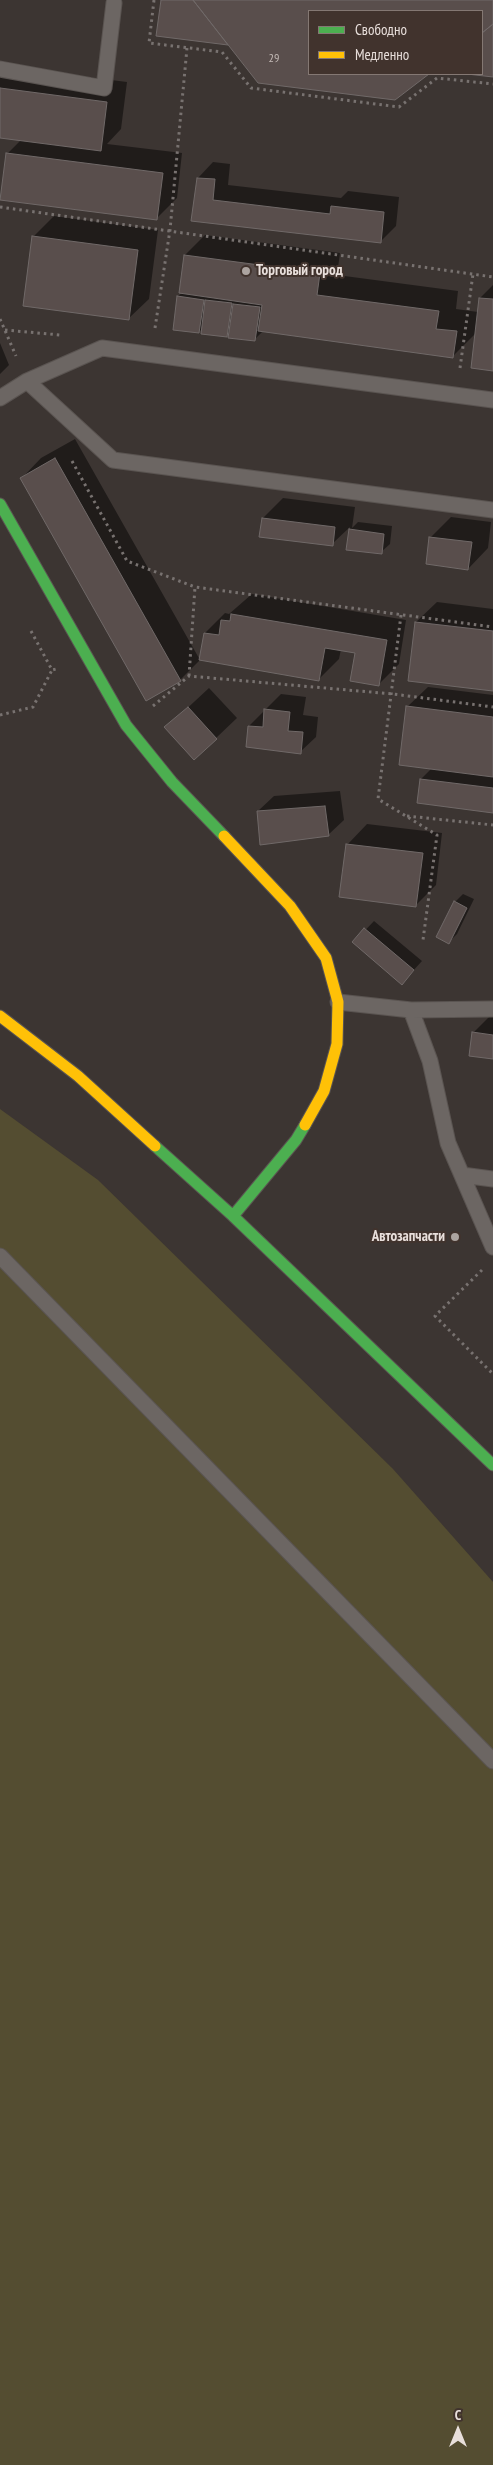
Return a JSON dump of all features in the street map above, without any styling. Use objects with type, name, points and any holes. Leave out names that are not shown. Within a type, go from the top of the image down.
[{"type":"street","points":[[0,504],[126,725],[172,782],[290,906],[326,958],[338,1002],[337,1044],[324,1091],[296,1140],[233,1216]]},
{"type":"street","points":[[0,1016],[78,1076],[233,1216],[493,1465]]},
{"type":"lane","points":[[0,69],[104,88],[114,3]]},
{"type":"lane","points":[[0,398],[27,381],[102,348],[493,400]]},
{"type":"lane","points":[[27,381],[113,460],[493,510]]},
{"type":"lane","points":[[338,1002],[411,1010],[493,1010]]},
{"type":"lane","points":[[411,1010],[430,1061],[448,1143],[493,1247]]},
{"type":"lane","points":[[462,1175],[493,1179]]},
{"type":"lane","points":[[0,1256],[493,1761]]},
{"type":"path","points":[[154,0],[149,43],[222,52],[251,88],[399,106],[437,78],[493,84]]},
{"type":"path","points":[[154,336],[170,230],[187,48]]},
{"type":"path","points":[[0,208],[170,230],[493,277]]},
{"type":"path","points":[[458,378],[473,274]]},
{"type":"path","points":[[190,676],[195,587],[493,627]]},
{"type":"path","points":[[401,615],[393,694],[378,799],[437,835],[423,940]]},
{"type":"path","points":[[0,715],[33,707],[52,670]]},
{"type":"path","points":[[126,725],[133,723],[190,676],[393,694],[493,707]]},
{"type":"path","points":[[404,815],[493,825]]},
{"type":"path","points":[[487,1265],[435,1316],[493,1374]]},
{"type":"shaded area","points":[[0,1109],[98,1180],[393,1469],[493,1582],[493,2465],[0,2465]]},
{"type":"building","points":[[161,0],[193,0],[228,45],[156,36]]},
{"type":"building","points":[[193,0],[493,0],[493,24],[483,32],[483,10],[308,10],[308,75],[428,75],[395,100],[258,83]]},
{"type":"building","points":[[493,24],[493,77],[476,75],[483,75],[483,32]]},
{"type":"building","points":[[0,88],[107,102],[101,151],[0,138]]},
{"type":"building","points":[[6,153],[163,173],[157,220],[0,200]]},
{"type":"building","points":[[197,178],[215,179],[213,200],[330,214],[331,206],[384,212],[381,243],[191,221]]},
{"type":"building","points":[[32,236],[138,250],[129,320],[23,306]]},
{"type":"building","points":[[184,255],[320,273],[317,295],[439,311],[436,329],[457,331],[453,358],[258,331],[262,305],[179,293]]},
{"type":"building","points":[[177,296],[204,300],[199,333],[173,330]]},
{"type":"building","points":[[479,298],[493,299],[493,371],[471,368]]},
{"type":"building","points":[[205,300],[232,303],[227,337],[201,334]]},
{"type":"building","points":[[233,304],[260,307],[255,341],[228,338]]},
{"type":"building","points":[[55,458],[181,681],[146,701],[20,478]]},
{"type":"building","points":[[262,518],[335,527],[333,546],[259,537]]},
{"type":"building","points":[[349,529],[384,534],[382,554],[346,550]]},
{"type":"building","points":[[429,537],[472,542],[468,570],[426,564]]},
{"type":"building","points":[[231,614],[387,640],[379,686],[350,681],[355,653],[325,648],[319,681],[199,660],[204,633],[219,635],[221,620],[230,621]]},
{"type":"building","points":[[415,622],[493,631],[493,691],[408,681]]},
{"type":"building","points":[[406,706],[493,717],[493,777],[399,765]]},
{"type":"building","points":[[188,707],[217,739],[194,760],[164,727]]},
{"type":"building","points":[[264,709],[290,712],[288,731],[303,732],[301,754],[246,747],[248,726],[263,727]]},
{"type":"building","points":[[420,779],[493,788],[493,813],[417,803]]},
{"type":"building","points":[[325,806],[329,836],[260,845],[257,811]]},
{"type":"building","points":[[346,844],[423,853],[416,907],[339,897]]},
{"type":"building","points":[[454,901],[467,908],[449,944],[436,937]]},
{"type":"building","points":[[364,928],[414,970],[402,985],[352,942]]},
{"type":"building","points":[[472,1032],[493,1035],[493,1059],[469,1056]]},
{"type":"traffic: fast","points":[[0,504],[126,725],[172,782],[224,836]]},
{"type":"traffic: fast","points":[[233,1216],[296,1140],[305,1125]]},
{"type":"traffic: fast","points":[[155,1146],[233,1216],[493,1465]]},
{"type":"traffic: slow","points":[[224,836],[290,906],[326,958],[338,1002],[337,1044],[324,1091],[305,1125]]},
{"type":"traffic: slow","points":[[0,1016],[78,1076],[155,1146]]},
{"type":"place","name":"Торговый город","points":[[246,271]]},
{"type":"place","name":"Автозапчасти","points":[[455,1237]]}]
